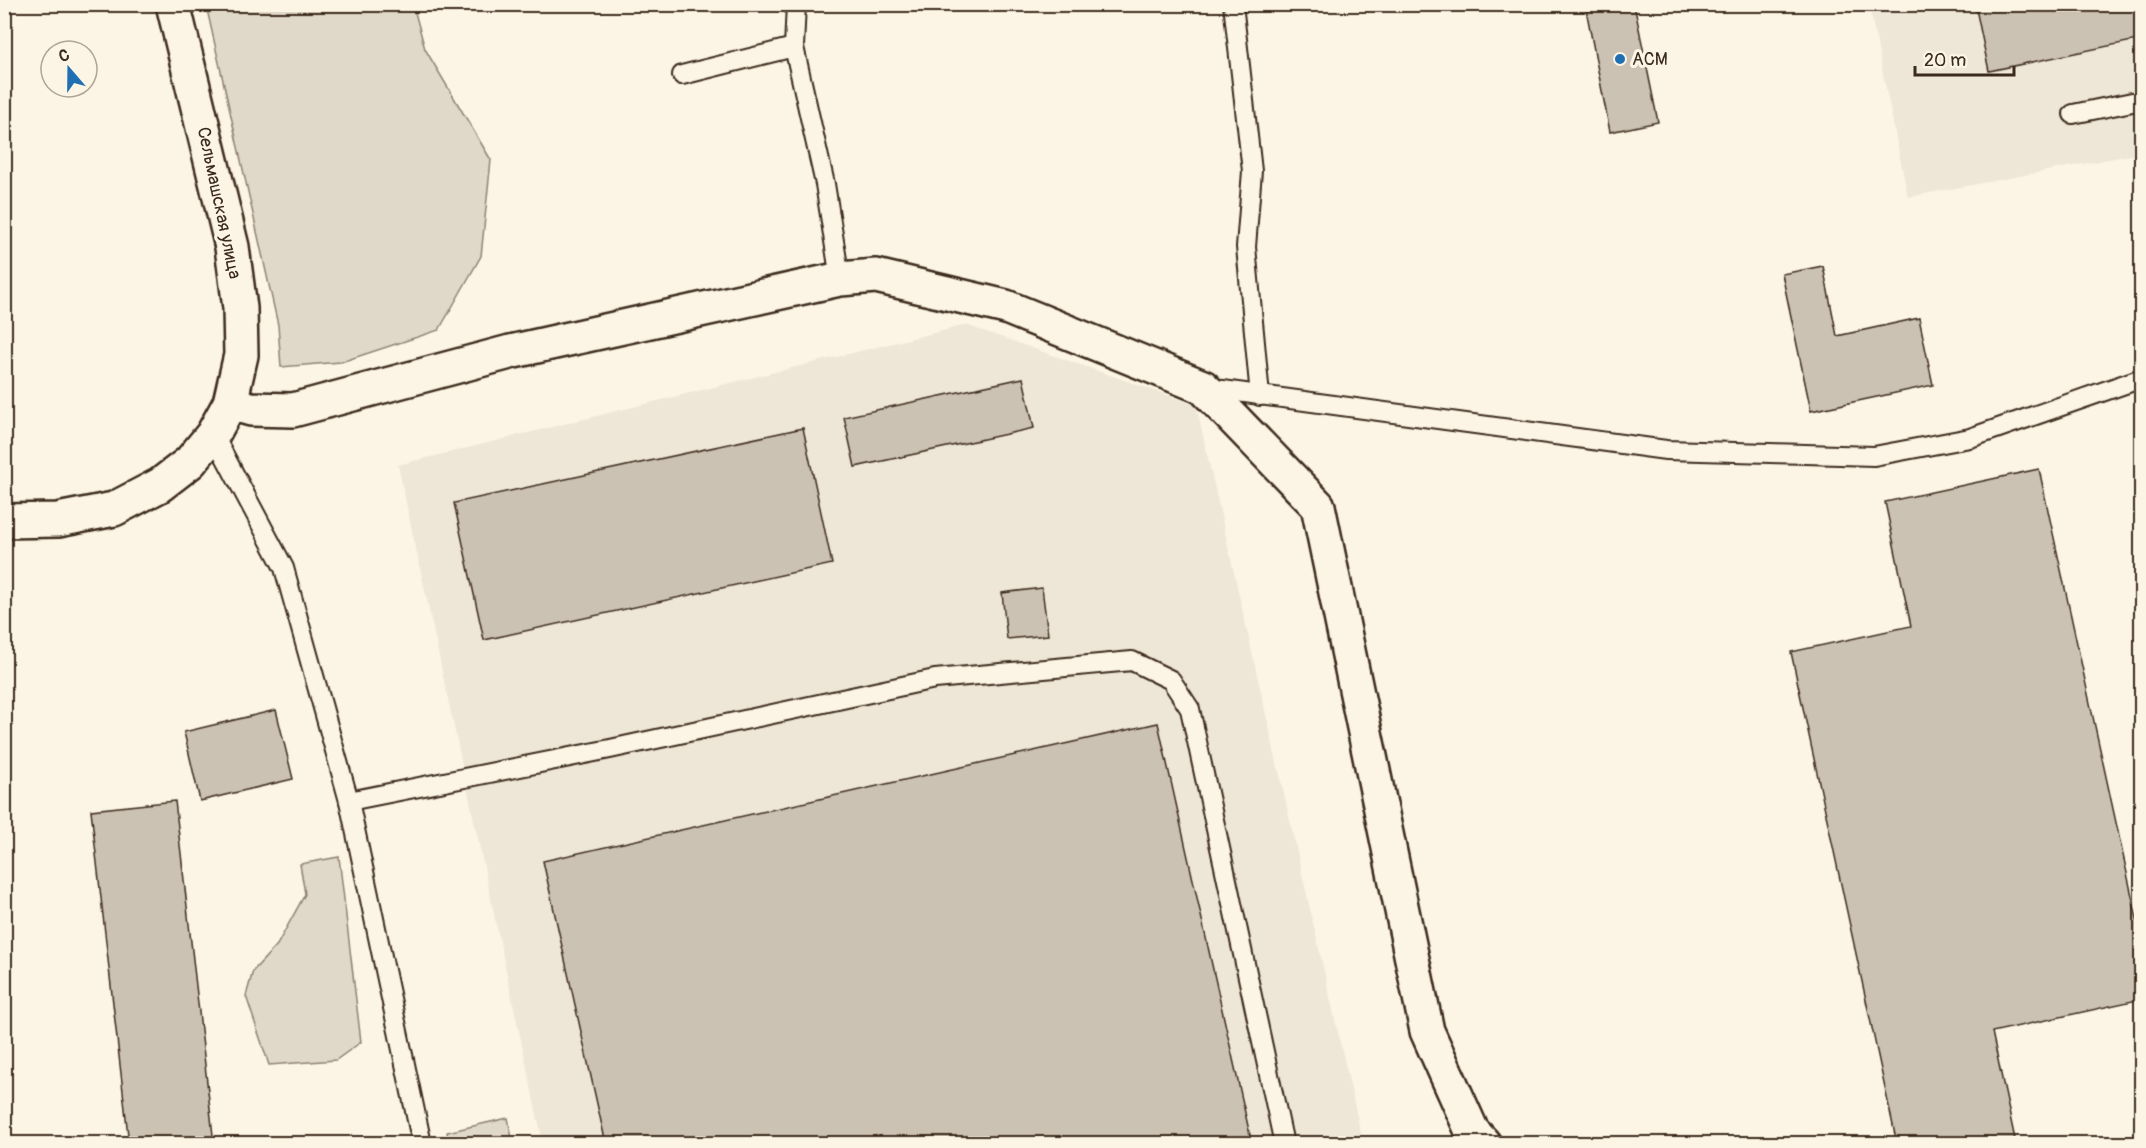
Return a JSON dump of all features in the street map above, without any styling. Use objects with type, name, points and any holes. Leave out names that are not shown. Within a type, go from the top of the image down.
[{"type":"main road","name":"Сельмашская улица","points":[[4,521],[58,520],[114,508],[168,479],[190,462],[213,434],[230,403],[241,355],[240,308],[232,247],[173,4]]},
{"type":"main road","points":[[230,403],[251,409],[293,410],[510,352],[840,279],[876,276],[1006,307],[1203,387],[1318,506],[1426,1032],[1472,1131],[1484,1143]]},
{"type":"lane","points":[[795,4],[794,47],[825,184],[840,279]]},
{"type":"lane","points":[[1233,4],[1252,171],[1246,247],[1260,396]]},
{"type":"lane","points":[[682,75],[794,47]]},
{"type":"lane","points":[[2073,114],[2142,100]]},
{"type":"lane","points":[[1203,387],[1666,450],[1874,456],[1970,438],[2142,378]]},
{"type":"lane","points":[[213,434],[284,568],[349,801],[422,1143]]},
{"type":"lane","points":[[349,801],[935,679],[1132,661],[1171,680],[1190,709],[1284,1143]]},
{"type":"shaded area","points":[[206,5],[413,5],[425,49],[491,160],[481,256],[439,330],[341,362],[281,367],[278,325]]},
{"type":"shaded area","points":[[1869,5],[2141,5],[2141,153],[1908,197]]},
{"type":"shaded area","points":[[966,325],[1196,405],[1363,1143],[543,1143],[398,465]]},
{"type":"shaded area","points":[[4,777],[8,777],[5,909]]},
{"type":"shaded area","points":[[339,857],[361,1042],[336,1060],[269,1065],[246,996],[253,971],[277,945],[305,894],[300,864]]},
{"type":"shaded area","points":[[508,1118],[513,1143],[449,1143],[447,1132]]},
{"type":"building","name":"АСМ","points":[[1585,4],[1634,4],[1658,122],[1610,132]]},
{"type":"building","points":[[1975,4],[2142,4],[2142,39],[1989,71]]},
{"type":"building","points":[[1823,266],[1837,336],[1919,318],[1933,385],[1811,411],[1782,274]]},
{"type":"building","points":[[1023,378],[1034,428],[855,467],[844,417]]},
{"type":"building","points":[[803,428],[832,564],[484,640],[454,503]]},
{"type":"building","points":[[2039,469],[2142,942],[2142,999],[1992,1032],[2016,1144],[1897,1144],[1791,652],[1911,626],[1885,502]]},
{"type":"building","points":[[1042,588],[1048,635],[1007,639],[1002,593]]},
{"type":"building","points":[[276,710],[293,779],[200,801],[184,732]]},
{"type":"building","points":[[1158,723],[1252,1144],[606,1144],[543,861]]},
{"type":"building","points":[[175,801],[214,1144],[129,1144],[91,810]]},
{"type":"place","name":"АСМ","points":[[1620,59]]}]
